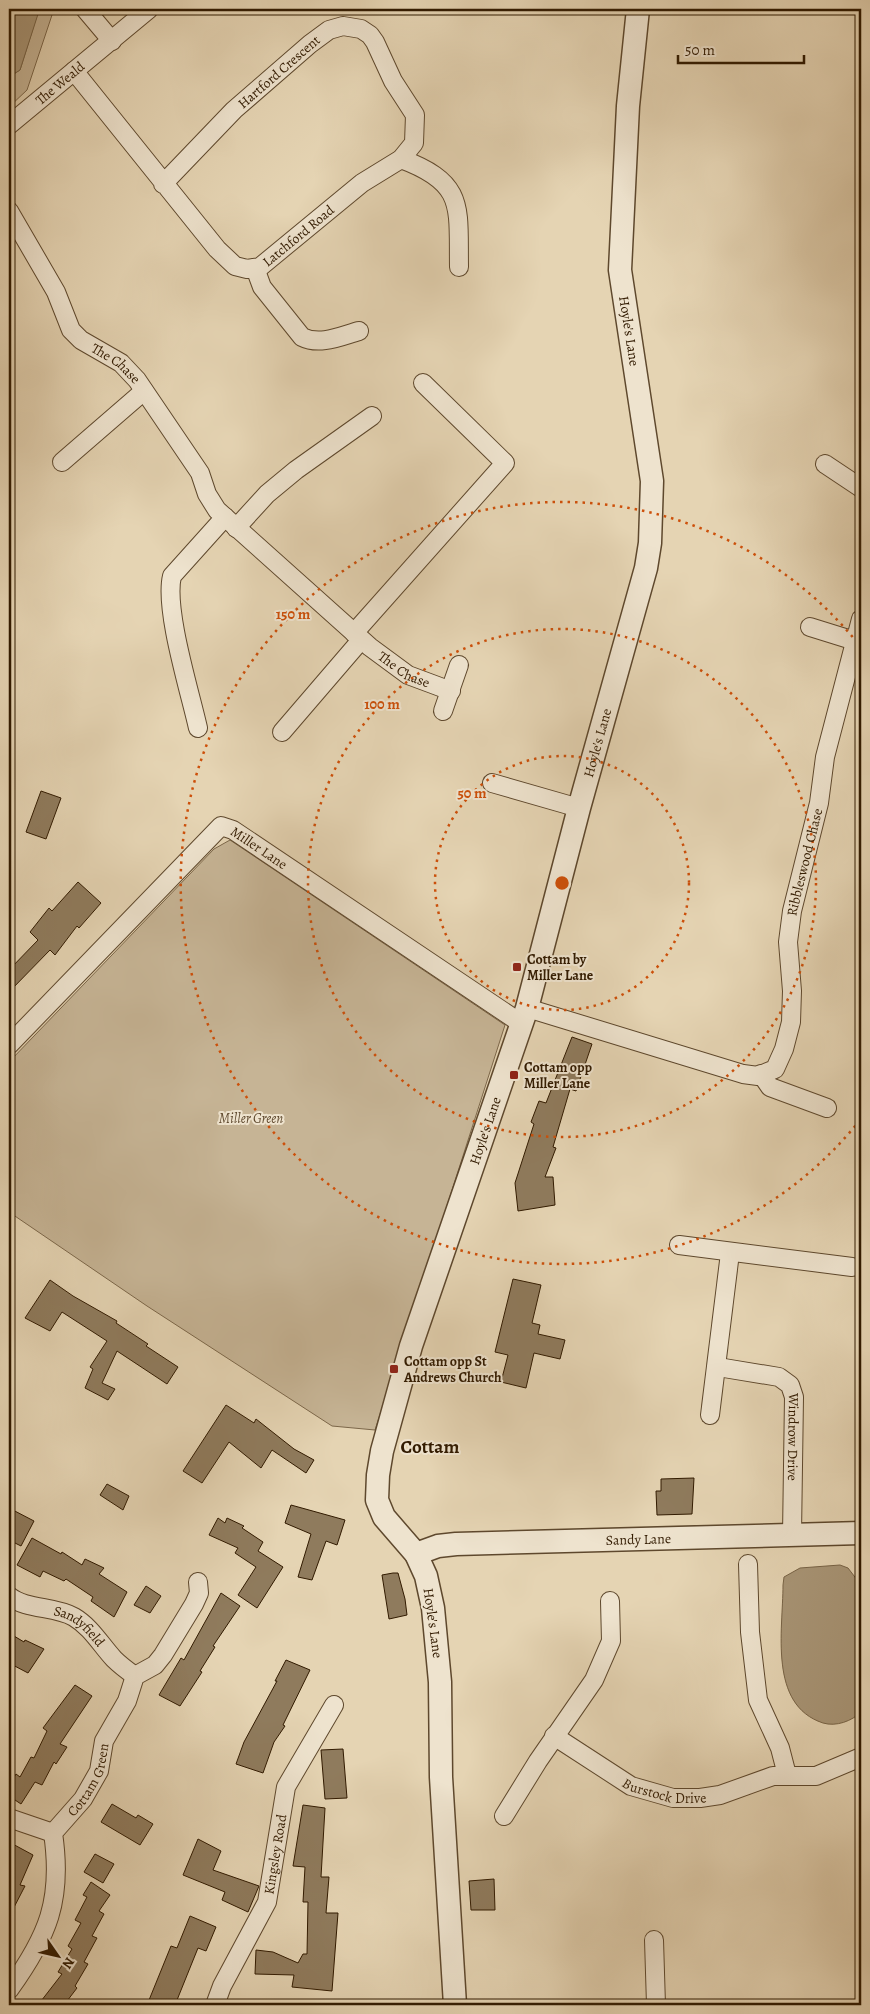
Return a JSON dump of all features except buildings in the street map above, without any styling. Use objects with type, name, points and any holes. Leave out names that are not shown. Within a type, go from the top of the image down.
[{"type":"street","points":[[85,9],[112,41]]},
{"type":"street","name":"The Weald","points":[[9,125],[149,9]]},
{"type":"street","name":"Hoyle's Lane","points":[[455,2005],[441,1777],[440,1682],[432,1608],[426,1576],[416,1554],[384,1516],[378,1500],[378,1475],[382,1451],[411,1346],[525,1016],[579,808],[646,568],[650,543],[652,481],[620,270],[628,106],[638,9]]},
{"type":"street","name":"Hartford Crescent","points":[[163,184],[234,110],[329,30],[343,26],[361,29],[376,42],[393,81],[415,115],[414,143],[401,159]]},
{"type":"street","name":"Latchford Road","points":[[74,71],[211,242],[235,266],[246,269],[260,267],[362,183],[401,159]]},
{"type":"street","points":[[401,159],[424,167],[435,175],[455,197],[458,216],[459,267]]},
{"type":"street","name":"The Chase","points":[[9,211],[56,292],[71,330],[81,340],[121,363],[144,392],[200,473],[207,494],[230,522],[358,637],[408,675],[450,690]]},
{"type":"street","points":[[255,268],[262,287],[302,337],[310,341],[318,341],[359,331]]},
{"type":"street","points":[[282,732],[358,637],[505,463],[423,383]]},
{"type":"street","points":[[62,462],[144,392]]},
{"type":"street","points":[[198,728],[173,617],[170,586],[172,576],[230,522],[296,470],[372,416]]},
{"type":"street","points":[[825,464],[861,488]]},
{"type":"street","name":"Ribbleswood Chase","points":[[761,1074],[774,1069],[784,1049],[791,1022],[792,990],[788,942],[792,911],[819,803],[825,757],[861,619]]},
{"type":"street","points":[[810,627],[855,641]]},
{"type":"street","name":"The Chase","points":[[443,712],[459,665]]},
{"type":"street","points":[[492,783],[579,808]]},
{"type":"street","name":"Miller Lane","points":[[9,1045],[220,826],[233,830],[525,1016]]},
{"type":"street","points":[[525,1016],[743,1074],[761,1074],[770,1087],[826,1108]]},
{"type":"street","points":[[678,1245],[852,1267]]},
{"type":"street","points":[[710,1415],[718,1367],[730,1253]]},
{"type":"street","name":"Windrow Drive","points":[[718,1367],[779,1377],[790,1385],[794,1396],[792,1535]]},
{"type":"street","name":"Sandy Lane","points":[[416,1554],[438,1546],[456,1544],[861,1533]]},
{"type":"street","points":[[748,1564],[750,1632],[758,1700],[780,1748],[787,1775]]},
{"type":"street","points":[[135,1676],[154,1665],[163,1655],[194,1604],[199,1593],[198,1582]]},
{"type":"street","name":"Sandyfield","points":[[9,1596],[20,1602],[55,1609],[74,1617],[88,1628],[115,1660],[135,1676]]},
{"type":"street","points":[[504,1816],[554,1736],[594,1680],[610,1641],[610,1601]]},
{"type":"street","name":"Cottam Green","points":[[52,1833],[83,1799],[99,1771],[104,1742],[127,1701],[135,1676]]},
{"type":"street","name":"Kingsley Road","points":[[215,2005],[222,1986],[266,1902],[286,1787],[334,1705]]},
{"type":"street","name":"Burstock Drive","points":[[554,1736],[631,1786],[673,1798],[720,1795],[773,1776],[816,1776],[861,1757]]},
{"type":"street","points":[[9,1818],[52,1833],[57,1862],[56,1888],[49,1921],[29,1962],[9,1990]]},
{"type":"street","points":[[654,1940],[656,2005]]},
{"type":"green space","points":[[39,9],[54,9],[27,90],[9,107],[9,77],[20,70]]},
{"type":"green space","name":"Miller Green","points":[[230,840],[505,1025],[375,1430],[332,1426],[147,1306],[9,1212],[9,1062],[214,849]]},
{"type":"shaded area","points":[[9,9],[23,13],[39,11],[20,70],[9,77]]},
{"type":"shaded area","points":[[840,1565],[848,1568],[861,1585],[861,1712],[844,1722],[828,1724],[805,1714],[794,1700],[786,1683],[782,1664],[781,1644],[783,1585],[784,1577],[800,1568]]},
{"type":"place","name":"Cottam by Miller Lane","points":[[517,967]]},
{"type":"place","name":"Cottam opp Miller Lane","points":[[514,1075]]},
{"type":"place","name":"Cottam opp St Andrews Church","points":[[394,1369]]},
{"type":"district","name":"Cottam","points":[[430,1447]]}]
